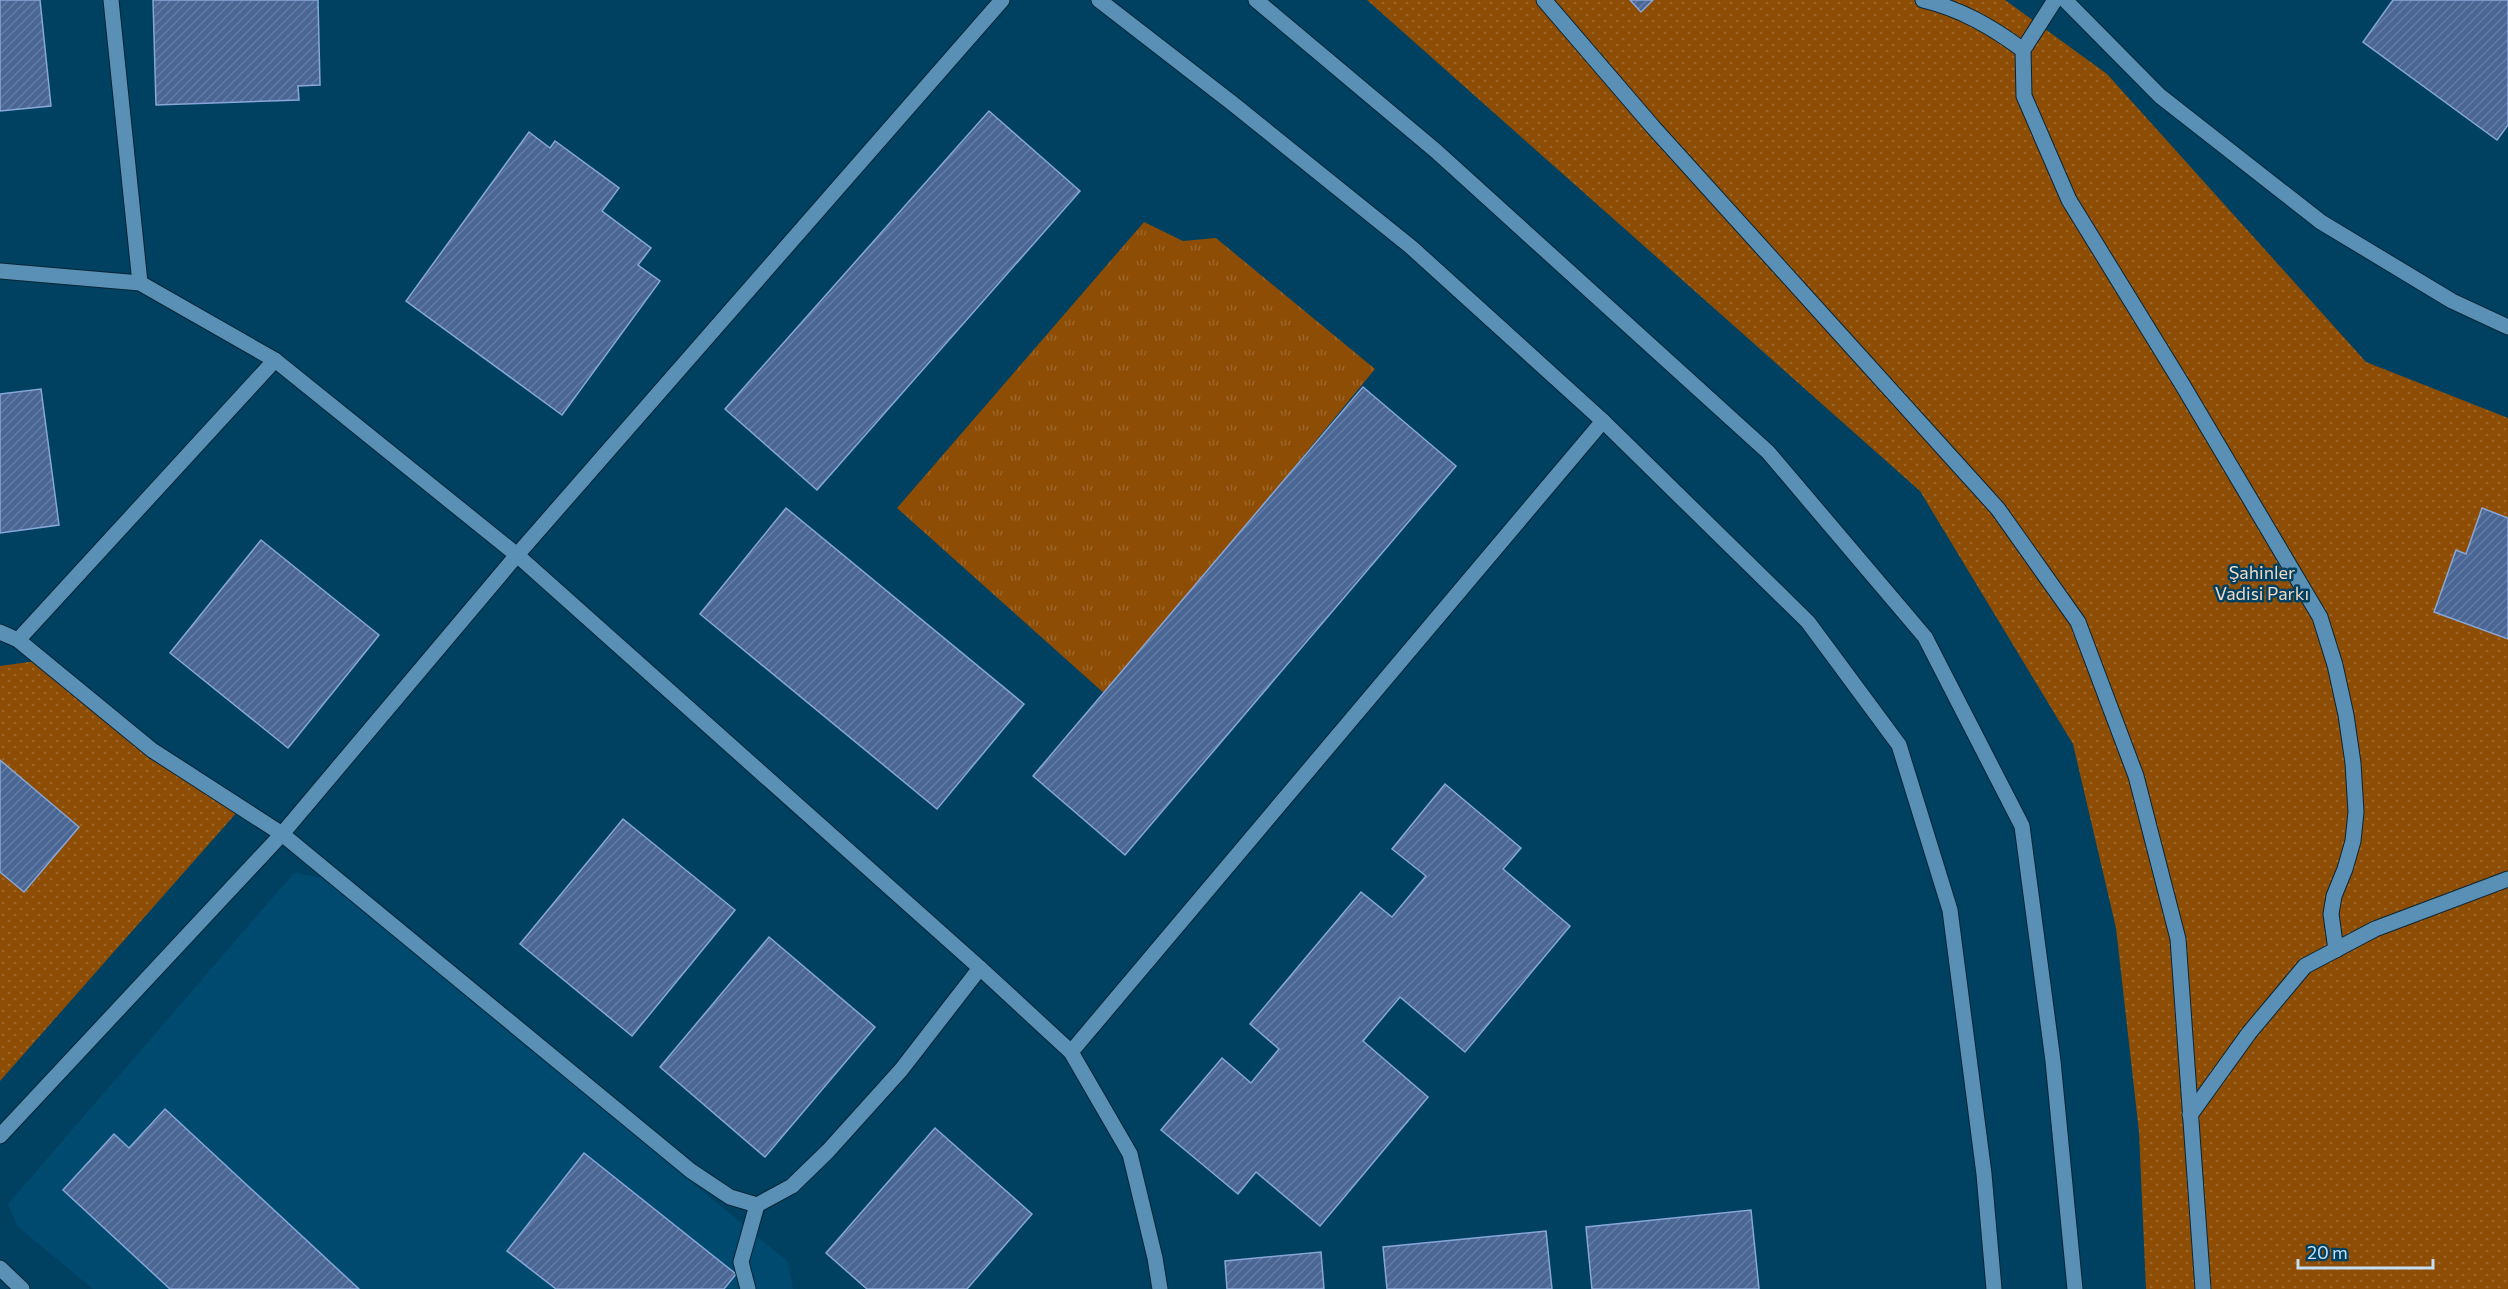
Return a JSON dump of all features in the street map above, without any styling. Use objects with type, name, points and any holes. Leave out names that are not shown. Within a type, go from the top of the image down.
[{"type":"street","points":[[111,0],[140,283]]},
{"type":"street","points":[[0,1136],[282,834],[517,555],[1002,0]]},
{"type":"street","points":[[1099,0],[1411,247],[1603,421],[1808,622],[1899,745],[1950,910],[1984,1174],[1994,1289]]},
{"type":"street","points":[[1256,0],[1445,159],[1768,452],[1925,637],[2022,826],[2053,1061],[2075,1289]]},
{"type":"street","points":[[1544,0],[1653,127],[1998,509],[2078,622],[2136,776],[2178,939],[2203,1289]]},
{"type":"street","points":[[1923,0],[1971,16],[1998,31],[2023,50]]},
{"type":"street","points":[[2055,0],[2023,50],[2024,96],[2069,200],[2182,384],[2320,617],[2335,665],[2346,715],[2356,788],[2353,841],[2334,896],[2331,914],[2331,932],[2336,950]]},
{"type":"street","points":[[2065,0],[2160,96],[2321,222],[2452,301],[2508,327]]},
{"type":"street","points":[[0,271],[140,283],[275,360],[517,555],[1071,1052],[1130,1154],[1155,1258],[1160,1289]]},
{"type":"street","points":[[18,640],[275,360]]},
{"type":"street","points":[[1071,1052],[1603,421]]},
{"type":"street","points":[[0,632],[18,640],[152,750],[282,834],[691,1171],[730,1197],[758,1205]]},
{"type":"street","points":[[2190,1115],[2249,1033],[2305,966],[2375,929],[2508,879]]},
{"type":"street","points":[[748,1289],[741,1262],[758,1205],[792,1186],[828,1151],[901,1070],[980,968]]},
{"type":"street","points":[[0,1268],[22,1289]]},
{"type":"shaded area","points":[[294,873],[325,878],[788,1262],[793,1289],[93,1289],[17,1226],[8,1204]]},
{"type":"green space","name":"Şahinler Vadisi Parkı","points":[[1367,0],[2005,0],[2107,74],[2366,362],[2508,418],[2508,1289],[2146,1289],[2139,1132],[2116,928],[2073,744],[1920,491]]},
{"type":"green space","points":[[1144,222],[1183,241],[1216,238],[1375,369],[1106,695],[897,508]]},
{"type":"green space","points":[[44,660],[238,811],[0,1081],[0,666]]},
{"type":"building","points":[[0,0],[40,0],[51,106],[0,111]]},
{"type":"building","points":[[153,0],[318,0],[320,85],[298,86],[299,100],[156,105]]},
{"type":"building","points":[[1630,0],[1653,0],[1641,12]]},
{"type":"building","points":[[2393,0],[2508,0],[2508,125],[2497,140],[2363,42]]},
{"type":"building","points":[[989,111],[1080,191],[817,490],[725,409]]},
{"type":"building","points":[[529,132],[550,148],[555,141],[619,188],[602,211],[651,248],[638,265],[660,281],[562,415],[406,301]]},
{"type":"building","points":[[1363,387],[1456,466],[1125,855],[1033,776]]},
{"type":"building","points":[[41,389],[59,525],[0,533],[0,394]]},
{"type":"building","points":[[786,508],[1024,704],[937,809],[700,614]]},
{"type":"building","points":[[2482,508],[2508,518],[2508,639],[2434,612],[2456,550],[2466,554]]},
{"type":"building","points":[[261,540],[379,635],[288,748],[170,653]]},
{"type":"building","points":[[0,760],[79,827],[24,892],[0,872]]},
{"type":"building","points":[[1445,784],[1521,848],[1503,869],[1570,926],[1465,1052],[1400,997],[1363,1041],[1428,1097],[1320,1226],[1256,1172],[1238,1194],[1161,1130],[1222,1058],[1251,1083],[1279,1049],[1250,1024],[1361,892],[1392,917],[1426,876],[1392,849]]},
{"type":"building","points":[[623,819],[735,910],[632,1036],[520,944]]},
{"type":"building","points":[[769,937],[875,1027],[765,1157],[660,1067]]},
{"type":"building","points":[[165,1109],[359,1289],[170,1289],[63,1190],[114,1134],[129,1148]]},
{"type":"building","points":[[935,1128],[1032,1214],[967,1289],[867,1289],[826,1253]]},
{"type":"building","points":[[584,1153],[736,1274],[724,1289],[556,1289],[507,1251]]},
{"type":"building","points":[[1751,1210],[1759,1289],[1592,1289],[1586,1227]]},
{"type":"building","points":[[1546,1231],[1552,1289],[1387,1289],[1383,1247]]},
{"type":"building","points":[[1321,1252],[1324,1289],[1227,1289],[1225,1261]]}]
